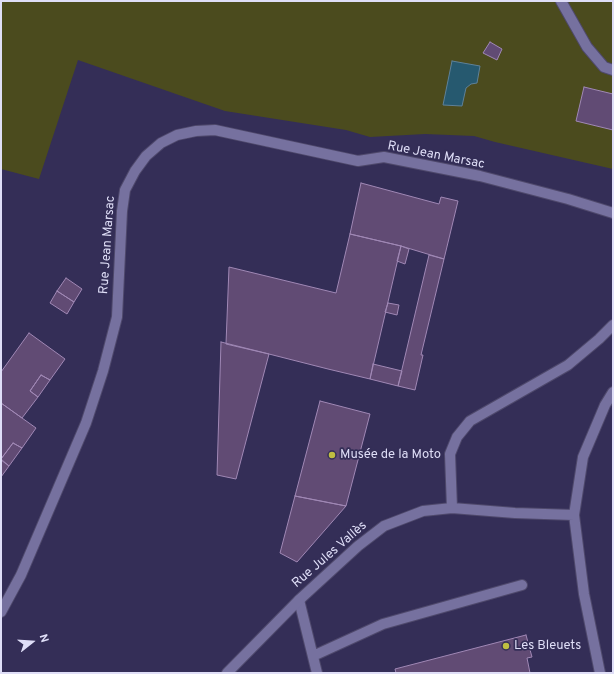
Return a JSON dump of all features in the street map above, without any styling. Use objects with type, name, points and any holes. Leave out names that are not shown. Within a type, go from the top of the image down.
[{"type":"street","points":[[561,1],[587,47],[604,67],[613,70]]},
{"type":"street","name":"Rue Jean Marsac","points":[[2,610],[21,575],[86,423],[103,371],[117,317],[122,210],[125,190],[146,156],[161,143],[177,135],[196,131],[215,130],[358,160],[384,157],[480,176],[568,199],[613,213]]},
{"type":"street","points":[[452,508],[450,454],[457,437],[470,421],[568,365],[600,340],[613,325]]},
{"type":"street","points":[[600,673],[584,594],[574,515],[582,457],[605,405],[613,392]]},
{"type":"street","name":"Rue Jules Vallès","points":[[227,673],[299,600],[358,546],[384,526],[423,511],[452,508],[515,513],[574,515]]},
{"type":"street","points":[[313,656],[383,624],[522,585]]},
{"type":"street","points":[[299,600],[317,673]]},
{"type":"shaded area","points":[[1,1],[613,1],[613,169],[474,136],[425,134],[370,137],[346,130],[225,111],[78,60],[39,179],[1,169]]},
{"type":"water","points":[[452,61],[480,66],[477,83],[471,84],[466,88],[462,106],[443,105]]},
{"type":"building","points":[[490,42],[502,49],[497,60],[483,53]]},
{"type":"building","points":[[584,87],[613,94],[613,130],[576,121]]},
{"type":"building","points":[[361,183],[439,204],[441,197],[458,201],[444,259],[401,246],[350,234]]},
{"type":"building","points":[[350,234],[401,246],[370,379],[226,344],[229,267],[336,293]]},
{"type":"building","points":[[401,246],[409,249],[405,264],[397,261]]},
{"type":"building","points":[[429,255],[444,259],[421,355],[423,355],[415,390],[398,386]]},
{"type":"building","points":[[66,278],[82,289],[74,302],[57,291]]},
{"type":"building","points":[[57,291],[74,302],[67,314],[50,303]]},
{"type":"building","points":[[388,303],[399,305],[397,315],[385,312]]},
{"type":"building","points":[[29,333],[65,359],[50,380],[41,375],[30,391],[38,397],[22,418],[1,403],[1,372]]},
{"type":"building","points":[[221,342],[269,354],[236,479],[217,475]]},
{"type":"building","points":[[373,364],[402,371],[398,386],[370,379]]},
{"type":"building","points":[[41,375],[50,380],[38,397],[30,391]]},
{"type":"building","name":"Musée de la Moto","points":[[320,401],[370,414],[346,506],[295,496]]},
{"type":"building","points":[[1,403],[36,428],[22,448],[13,443],[1,459]]},
{"type":"building","points":[[13,443],[22,448],[9,466],[1,459]]},
{"type":"building","points":[[1,460],[9,466],[1,477]]},
{"type":"building","points":[[295,496],[346,506],[297,562],[280,553]]},
{"type":"building","name":"Les Bleuets","points":[[526,635],[532,657],[527,658],[530,673],[396,673],[395,669]]},
{"type":"place","name":"Musée de la Moto","points":[[332,455]]},
{"type":"place","name":"Les Bleuets","points":[[506,646]]}]
